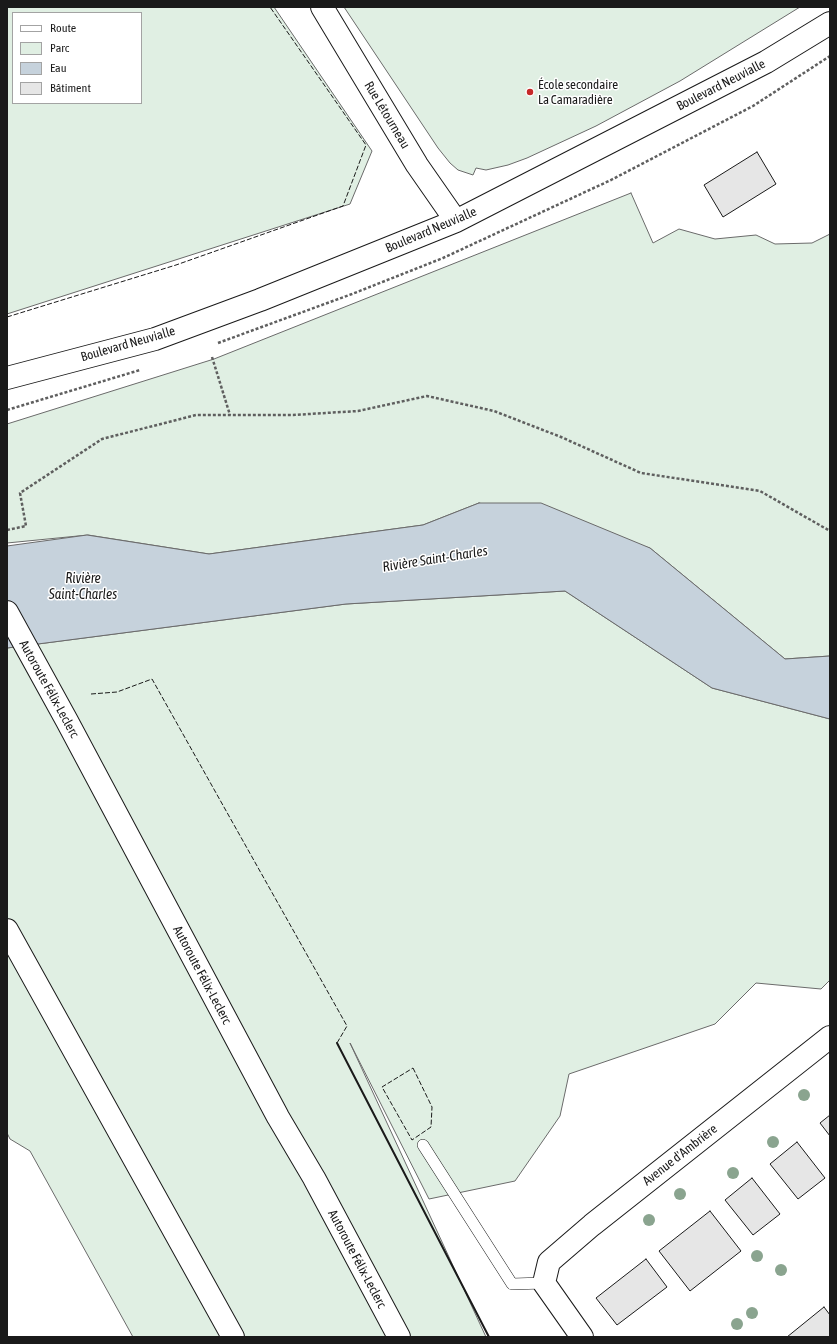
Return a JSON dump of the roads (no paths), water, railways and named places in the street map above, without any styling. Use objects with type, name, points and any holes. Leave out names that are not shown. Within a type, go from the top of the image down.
[{"type":"main road","name":"Rue Létourneau","points":[[322,7],[418,165],[456,221]]},
{"type":"main road","name":"Boulevard Neuvialle","points":[[7,378],[155,339],[260,300],[456,221],[766,62],[830,23]]},
{"type":"main road","name":"Autoroute Félix-Leclerc","points":[[7,612],[67,721],[278,1117],[314,1178],[399,1337]]},
{"type":"main road","points":[[7,930],[229,1332]]},
{"type":"main road","name":"Avenue d'Ambrière","points":[[544,1283],[549,1262],[592,1225],[830,1037]]},
{"type":"main road","points":[[314,1178],[409,1337]]},
{"type":"main road","points":[[544,1283],[582,1337]]},
{"type":"lane","points":[[423,1145],[512,1284],[544,1283]]},
{"type":"water","name":"Rivière Saint-Charles","points":[[479,503],[541,503],[650,548],[785,659],[830,656],[830,719],[712,688],[565,591],[346,604],[7,648],[7,546],[87,535],[209,554],[423,525]]},
{"type":"place","name":"École secondaire La Camaradière","points":[[530,92]]}]
